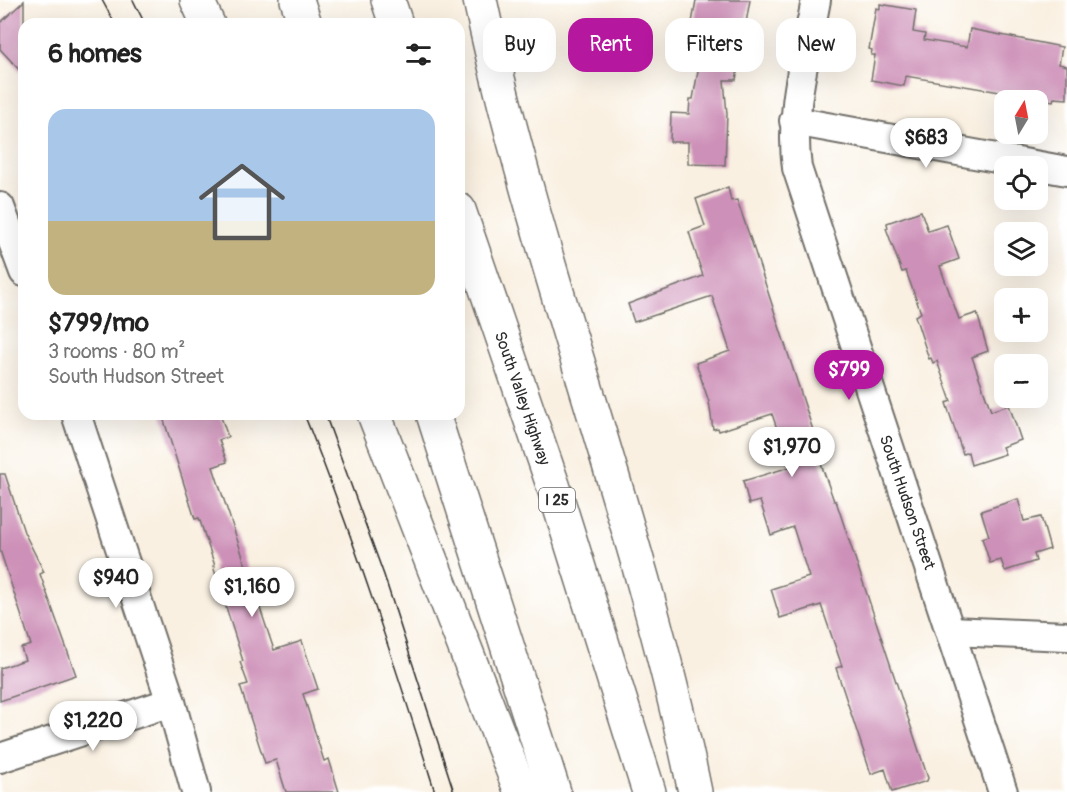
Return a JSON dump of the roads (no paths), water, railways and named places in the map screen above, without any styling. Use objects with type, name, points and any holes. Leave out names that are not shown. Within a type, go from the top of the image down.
[{"type":"highway","points":[[197,0],[205,18]]},
{"type":"highway","points":[[297,0],[303,18]]},
{"type":"highway","points":[[388,0],[394,18]]},
{"type":"highway","points":[[480,0],[495,69],[551,275],[659,633],[695,792]]},
{"type":"highway","name":"South Valley Highway","points":[[465,228],[553,485],[649,792]]},
{"type":"highway","points":[[376,420],[521,792]]},
{"type":"highway","points":[[435,420],[554,792]]},
{"type":"street","name":"South Hudson Street","points":[[816,0],[794,121],[793,143],[797,168],[1003,792]]},
{"type":"street","points":[[794,121],[1067,171]]},
{"type":"street","points":[[0,207],[18,256]]},
{"type":"street","points":[[78,420],[171,702],[196,792]]},
{"type":"street","points":[[951,631],[1067,636]]},
{"type":"street","points":[[0,758],[171,702]]},
{"type":"tram line","points":[[102,0],[112,18]]},
{"type":"tram line","points":[[133,0],[142,18]]},
{"type":"tram line","points":[[306,420],[357,555],[435,792]]},
{"type":"tram line","points":[[327,420],[384,575],[454,792]]}]
